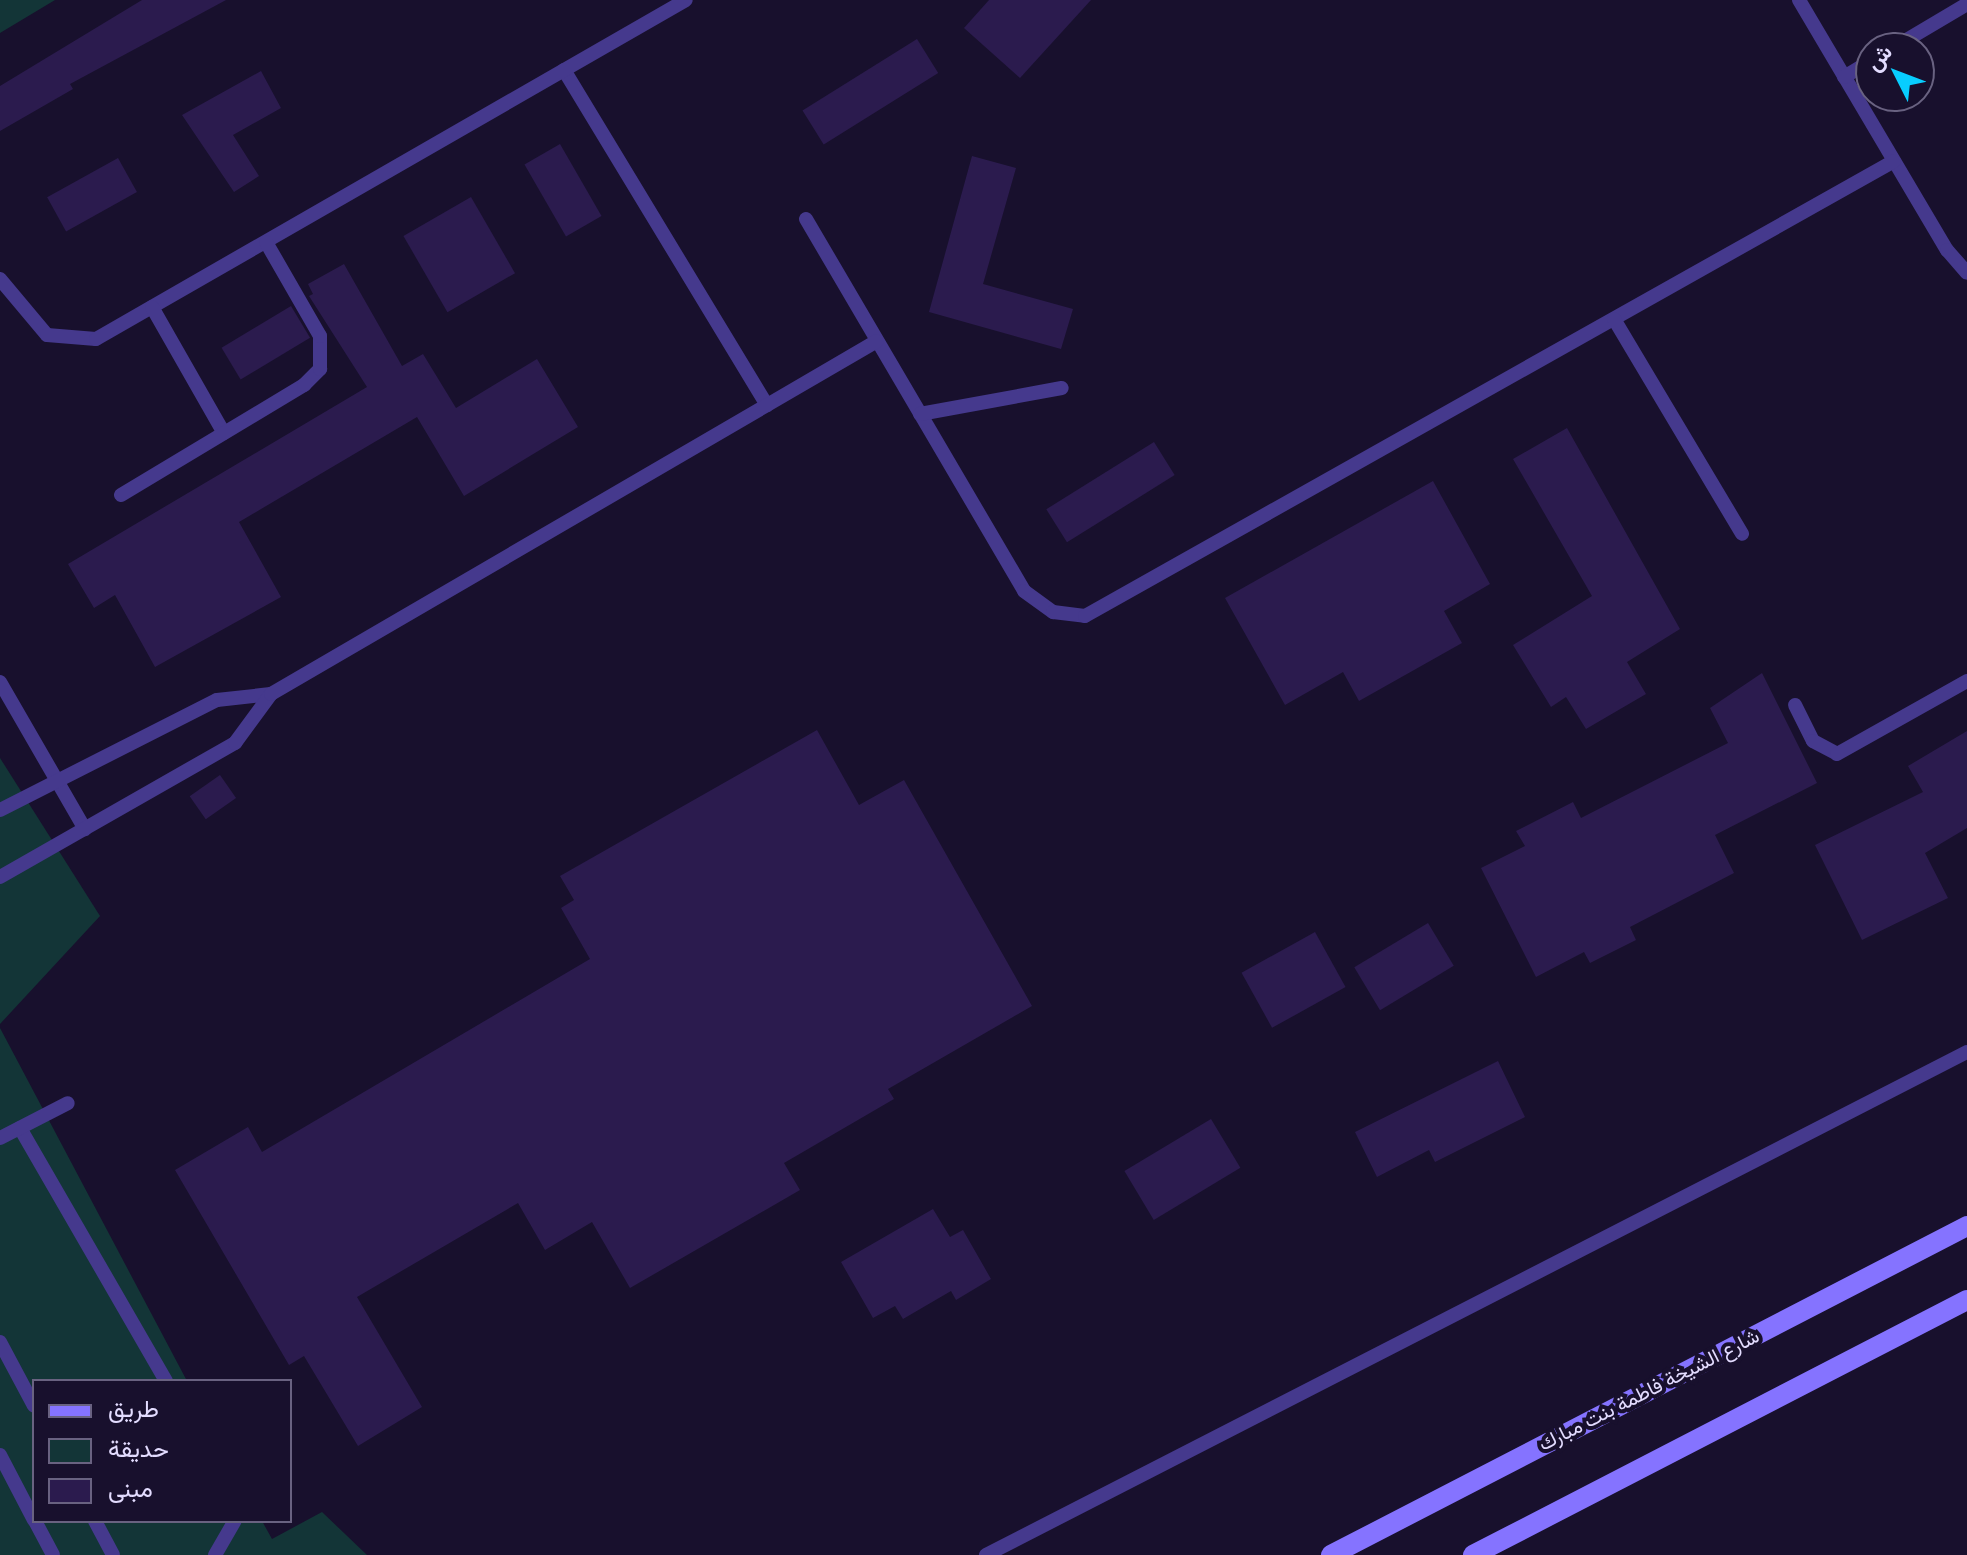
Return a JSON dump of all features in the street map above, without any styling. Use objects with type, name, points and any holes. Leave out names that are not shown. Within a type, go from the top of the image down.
[{"type":"street","name":"شارع الشيخة فاطمة بنت مبارك","points":[[1331,1555],[1967,1226]]},
{"type":"street","points":[[1473,1555],[1967,1300]]},
{"type":"lane","points":[[0,279],[34,326],[62,341],[96,339],[686,0]]},
{"type":"lane","points":[[1799,0],[1894,161],[1967,273]]},
{"type":"lane","points":[[1920,32],[1967,4]]},
{"type":"lane","points":[[564,70],[767,405]]},
{"type":"lane","points":[[1844,77],[1855,70]]},
{"type":"lane","points":[[806,219],[1024,591],[1053,612],[1085,616],[1894,161]]},
{"type":"lane","points":[[121,495],[304,385],[323,358],[320,336],[266,242]]},
{"type":"lane","points":[[152,307],[224,433]]},
{"type":"lane","points":[[1614,319],[1742,534]]},
{"type":"lane","points":[[0,877],[235,743],[271,694],[877,341]]},
{"type":"lane","points":[[920,414],[1062,388]]},
{"type":"lane","points":[[1795,705],[1813,741],[1837,754],[1967,681]]},
{"type":"lane","points":[[0,682],[85,829]]},
{"type":"lane","points":[[0,810],[217,700],[271,694]]},
{"type":"lane","points":[[986,1555],[1967,1052]]},
{"type":"lane","points":[[0,1138],[68,1103]]},
{"type":"lane","points":[[20,1128],[165,1379]]},
{"type":"lane","points":[[0,1342],[32,1402]]},
{"type":"lane","points":[[0,1455],[32,1516]]},
{"type":"lane","points":[[36,1523],[53,1555]]},
{"type":"lane","points":[[96,1523],[113,1555]]},
{"type":"lane","points":[[215,1555],[234,1523]]},
{"type":"green space","points":[[0,0],[55,0],[0,33]]},
{"type":"green space","points":[[0,758],[100,916],[0,1024]]},
{"type":"green space","points":[[0,1028],[186,1379],[32,1379],[32,1523],[263,1523],[272,1539],[322,1512],[367,1555],[0,1555]]},
{"type":"building","points":[[142,0],[226,0],[70,84],[73,89],[0,131],[0,86]]},
{"type":"building","points":[[989,0],[1091,0],[1020,78],[964,28]]},
{"type":"building","points":[[917,39],[938,73],[824,144],[803,111]]},
{"type":"building","points":[[261,71],[281,108],[233,135],[259,176],[234,192],[182,115]]},
{"type":"building","points":[[560,144],[602,216],[566,236],[524,164]]},
{"type":"building","points":[[972,156],[1016,168],[983,284],[1073,309],[1061,349],[929,312]]},
{"type":"building","points":[[118,158],[137,192],[66,231],[47,197]]},
{"type":"building","points":[[471,197],[515,273],[447,312],[403,236]]},
{"type":"building","points":[[344,264],[402,366],[423,354],[456,408],[537,359],[578,427],[464,496],[417,417],[239,522],[281,597],[155,667],[115,595],[94,608],[68,564],[367,387],[309,296],[313,294],[308,284]]},
{"type":"building","points":[[291,306],[310,338],[241,379],[222,348]]},
{"type":"building","points":[[1567,428],[1680,629],[1627,662],[1646,694],[1586,729],[1566,697],[1551,707],[1513,645],[1592,596],[1513,459]]},
{"type":"building","points":[[1154,442],[1175,475],[1067,542],[1046,509]]},
{"type":"building","points":[[1433,481],[1490,584],[1444,611],[1462,643],[1359,701],[1343,672],[1285,705],[1225,598]]},
{"type":"building","points":[[1762,673],[1817,783],[1715,835],[1734,873],[1630,927],[1636,940],[1590,963],[1584,952],[1536,977],[1481,868],[1525,846],[1516,831],[1573,802],[1581,818],[1728,743],[1710,708]]},
{"type":"building","points":[[817,730],[859,805],[904,780],[1032,1006],[888,1089],[894,1099],[784,1163],[800,1190],[630,1288],[592,1222],[545,1250],[518,1203],[357,1297],[422,1407],[358,1446],[304,1356],[289,1365],[175,1170],[248,1127],[262,1152],[590,959],[561,908],[574,900],[560,876]]},
{"type":"building","points":[[1967,731],[1967,828],[1925,853],[1948,898],[1862,940],[1815,845],[1923,792],[1908,766]]},
{"type":"building","points":[[220,775],[236,798],[206,819],[190,796]]},
{"type":"building","points":[[1428,923],[1454,966],[1380,1010],[1354,967]]},
{"type":"building","points":[[1315,932],[1346,987],[1272,1028],[1242,973]]},
{"type":"building","points":[[1498,1061],[1525,1117],[1435,1162],[1429,1150],[1377,1177],[1355,1132]]},
{"type":"building","points":[[1211,1119],[1240,1168],[1154,1220],[1124,1171]]},
{"type":"building","points":[[933,1209],[950,1237],[963,1230],[991,1279],[956,1300],[951,1291],[903,1319],[895,1306],[873,1318],[841,1262]]}]
